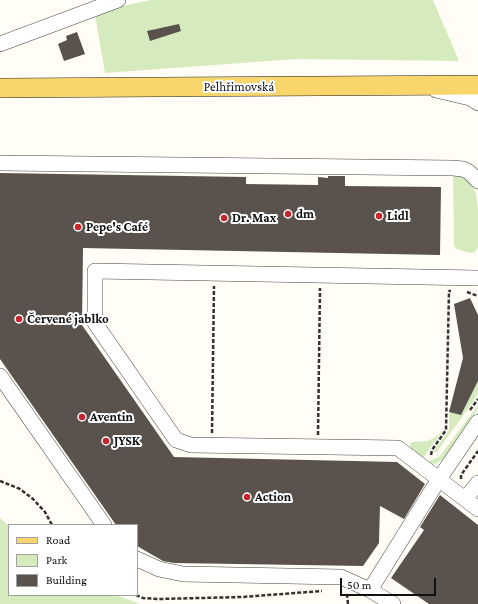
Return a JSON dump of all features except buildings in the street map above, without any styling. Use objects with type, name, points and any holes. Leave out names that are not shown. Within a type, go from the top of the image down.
[{"type":"main road","name":"Pelhřimovská","points":[[0,88],[478,85]]},
{"type":"lane","points":[[0,44],[118,0]]},
{"type":"lane","points":[[422,86],[470,98],[478,102]]},
{"type":"lane","points":[[0,163],[453,168],[463,169],[470,172],[478,181]]},
{"type":"lane","points":[[478,278],[95,271],[95,323],[176,440],[191,445],[398,448],[478,509]]},
{"type":"lane","points":[[0,376],[103,524]]},
{"type":"lane","points":[[370,590],[439,479],[478,422]]},
{"type":"lane","points":[[462,497],[478,483]]},
{"type":"lane","points":[[138,559],[163,571],[183,574],[341,577],[370,590],[393,604]]},
{"type":"path","points":[[212,445],[214,273]]},
{"type":"path","points":[[318,447],[320,275]]},
{"type":"path","points":[[431,455],[432,450],[446,430],[449,291],[453,290]]},
{"type":"path","points":[[466,291],[478,296]]},
{"type":"path","points":[[462,497],[463,485],[461,475],[478,451]]},
{"type":"path","points":[[0,481],[20,489],[33,499],[45,512],[51,524]]},
{"type":"path","points":[[138,596],[143,598],[159,599],[242,597],[314,593],[329,590]]},
{"type":"path","points":[[345,591],[348,595],[348,604]]},
{"type":"green space","points":[[151,0],[433,0],[459,61],[296,59],[105,73],[95,15],[127,5]]},
{"type":"green space","points":[[453,174],[459,174],[465,178],[476,193],[478,209],[478,247],[475,252],[470,253],[457,249],[454,246]]},
{"type":"green space","points":[[478,381],[478,392],[475,399],[436,453],[434,451],[449,430],[449,412],[461,415]]},
{"type":"green space","points":[[478,405],[478,409],[444,459],[435,464],[429,463],[440,456]]},
{"type":"green space","points":[[442,428],[441,433],[423,458],[411,450],[410,444],[412,442],[427,441],[434,438],[440,433]]},
{"type":"green space","points":[[0,518],[8,525],[8,596],[118,596],[140,604],[0,604]]},
{"type":"place","name":"dm","points":[[288,214]]},
{"type":"place","name":"Lidl","points":[[379,216]]},
{"type":"place","name":"Dr. Max","points":[[224,218]]},
{"type":"place","name":"Pepe's Café","points":[[78,227]]},
{"type":"place","name":"Červené jablko","points":[[19,319]]},
{"type":"place","name":"Aventin","points":[[82,417]]},
{"type":"place","name":"JYSK","points":[[106,441]]},
{"type":"place","name":"Action","points":[[247,497]]}]
